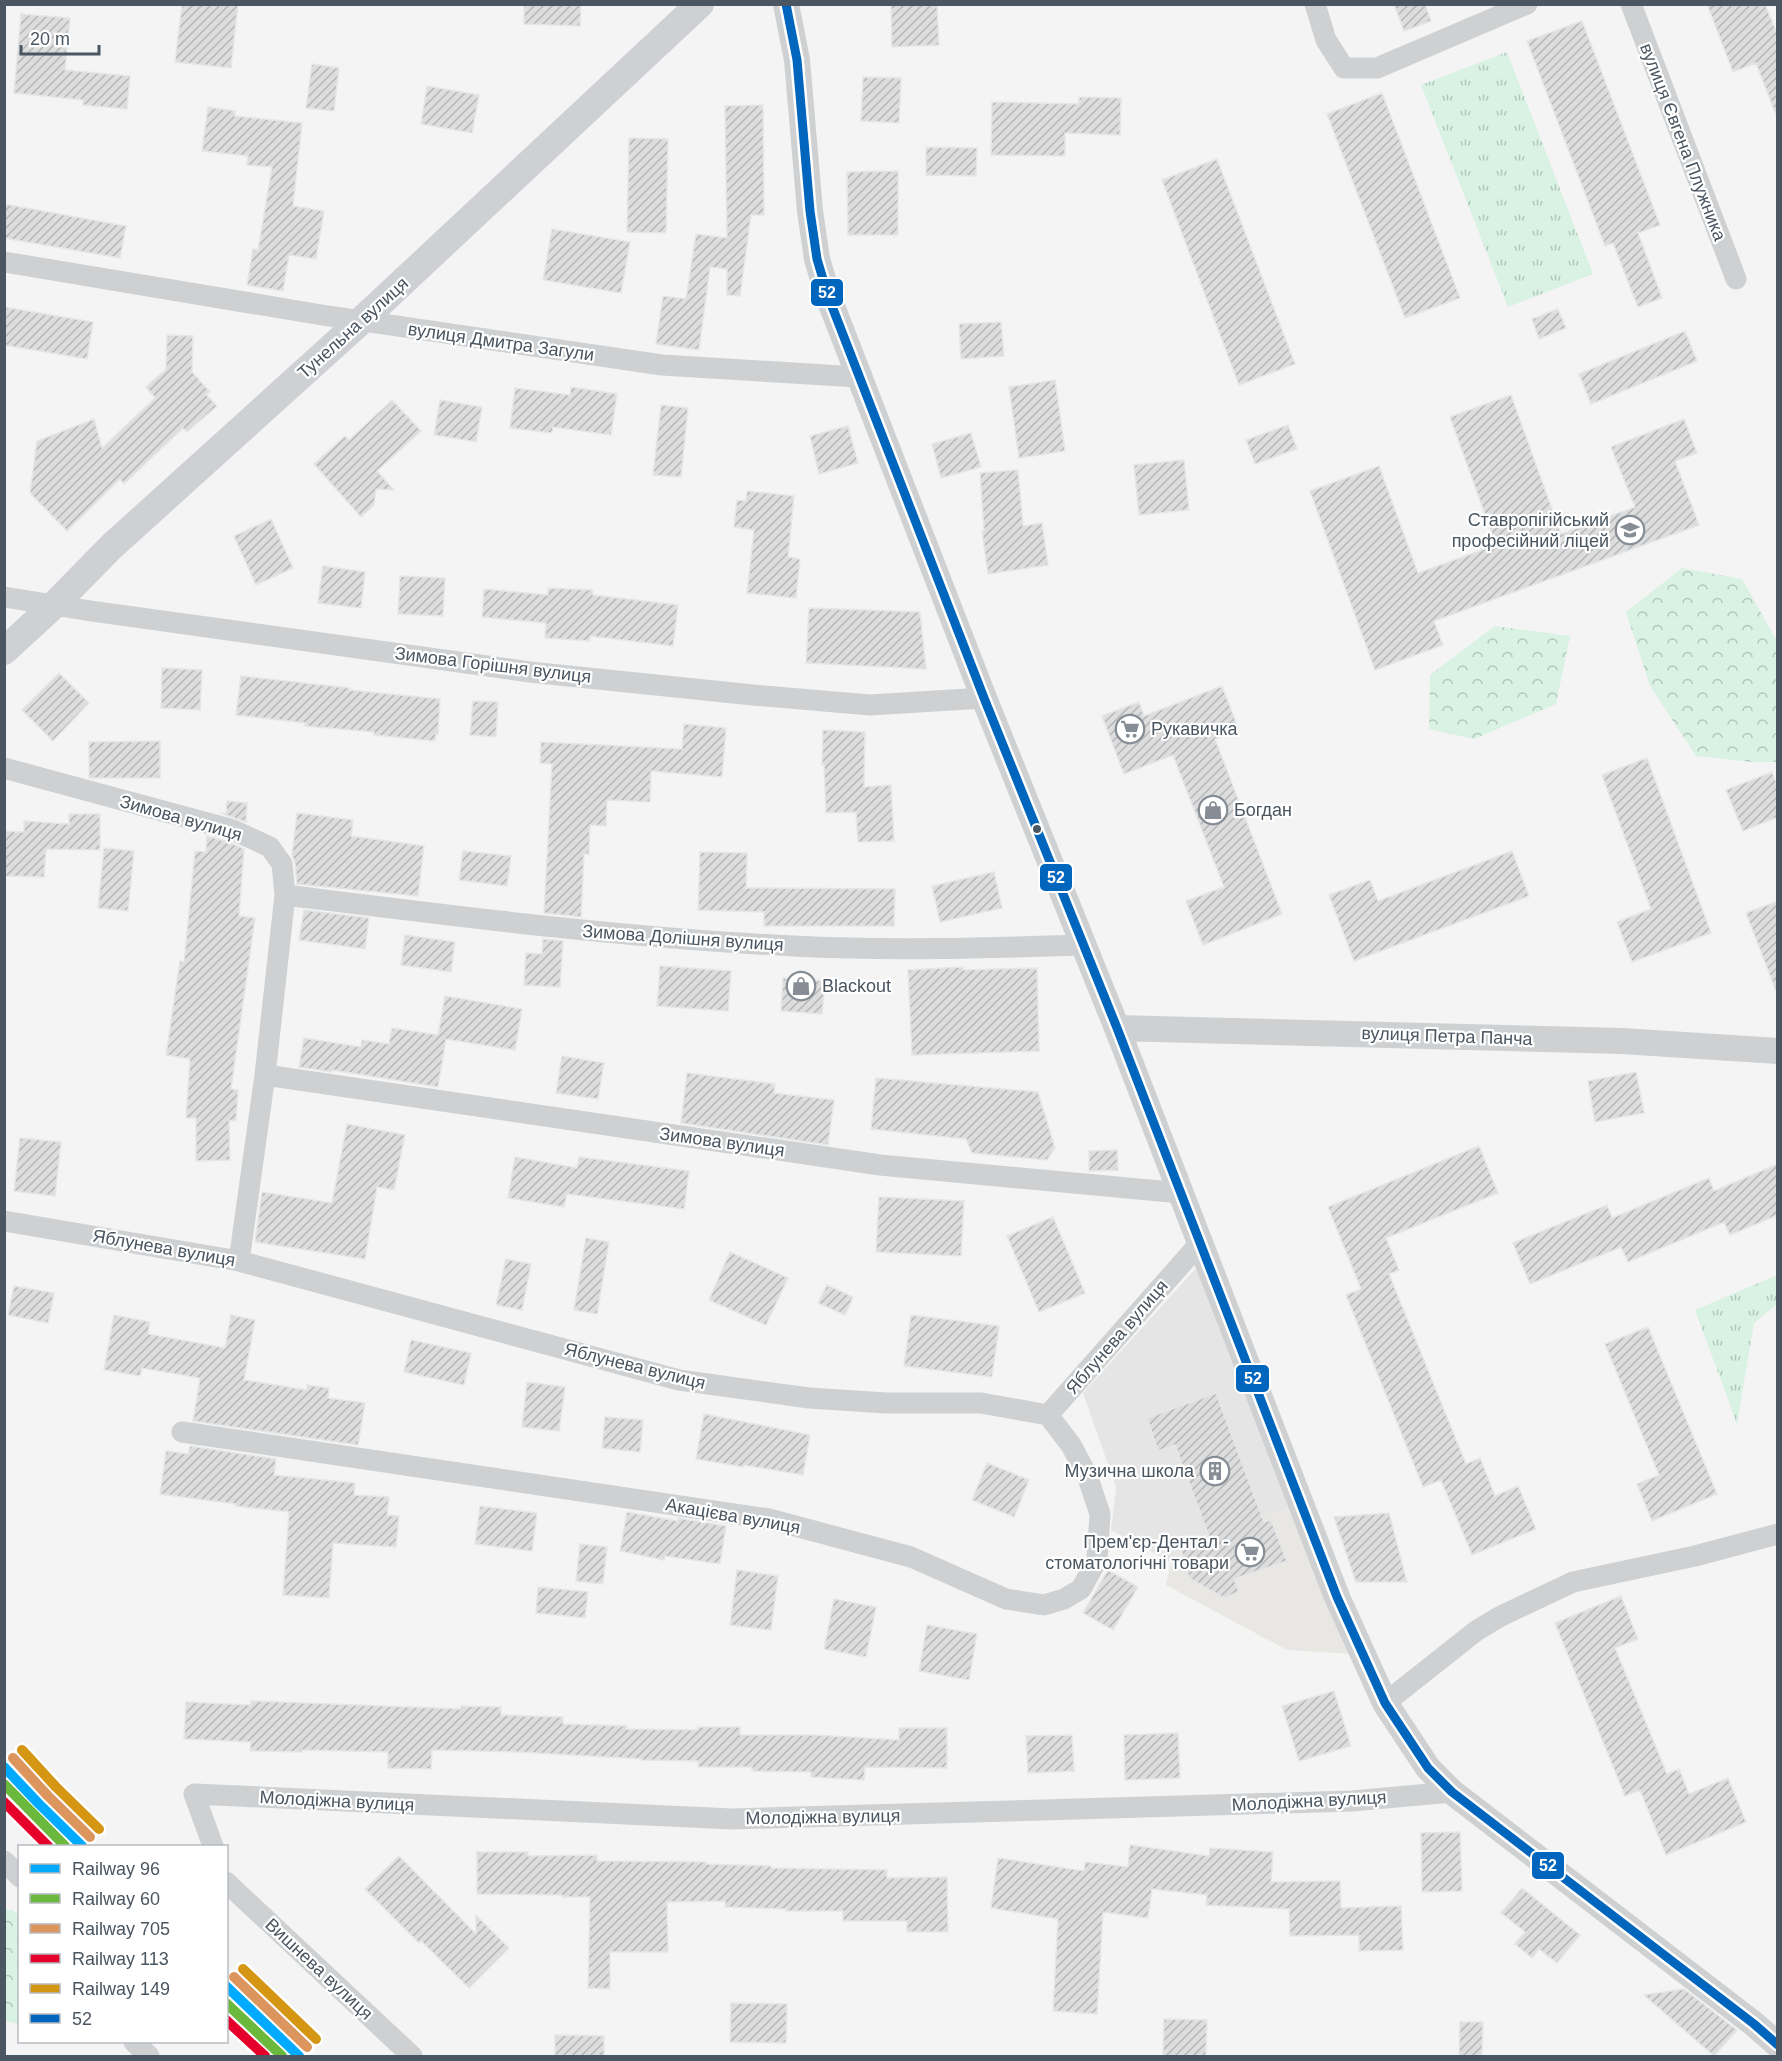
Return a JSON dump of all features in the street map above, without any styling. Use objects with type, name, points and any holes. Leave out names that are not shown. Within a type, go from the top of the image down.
[{"type":"main road","name":"Тунельна вулиця","points":[[4,651],[54,605],[112,546],[362,320],[700,4]]},
{"type":"street","points":[[786,4],[797,60],[810,211],[817,259],[828,296],[984,698],[1117,1028],[1337,1597],[1385,1703],[1428,1768],[1452,1792],[1754,2024],[1778,2045]]},
{"type":"street","points":[[1315,4],[1326,40],[1344,68],[1377,68],[1527,4]]},
{"type":"street","name":"вулиця Євгена Плужника","points":[[1631,4],[1736,279]]},
{"type":"street","name":"вулиця Дмитра Загули","points":[[4,261],[362,320],[662,365],[858,377]]},
{"type":"street","name":"Зимова Горішня вулиця","points":[[4,597],[530,672],[870,705],[984,698]]},
{"type":"street","name":"Зимова вулиця","points":[[4,768],[233,830],[270,847],[282,864],[285,895],[265,1075],[238,1261]]},
{"type":"street","name":"Зимова Долішня вулиця","points":[[285,895],[522,925],[732,943],[797,947],[927,949],[1084,945]]},
{"type":"street","name":"вулиця Петра Панча","points":[[1117,1028],[1622,1041],[1778,1051]]},
{"type":"street","name":"Зимова вулиця","points":[[265,1075],[880,1165],[1181,1193]]},
{"type":"street","name":"Яблунева вулиця","points":[[4,1221],[238,1261],[679,1380],[809,1398],[886,1403],[981,1403],[1048,1415],[1200,1243]]},
{"type":"street","name":"Акацієва вулиця","points":[[183,1432],[769,1519],[911,1557],[1006,1599],[1044,1605],[1064,1599],[1081,1589],[1097,1560],[1101,1514],[1087,1475],[1071,1446],[1048,1415]]},
{"type":"street","points":[[1385,1703],[1476,1631],[1499,1617],[1573,1582],[1695,1556],[1778,1534]]},
{"type":"street","name":"Молодіжна вулиця","points":[[213,1845],[194,1794],[732,1819],[1352,1801],[1452,1792]]},
{"type":"street","points":[[4,1861],[18,1875]]},
{"type":"street","name":"Вишнева вулиця","points":[[228,1884],[412,2056]]},
{"type":"street","points":[[135,2043],[149,2056]]},
{"type":"shaded area","points":[[1198,1266],[1293,1506],[1175,1546],[1171,1562],[1111,1530],[1116,1487],[1083,1393]]},
{"type":"shaded area","points":[[1293,1506],[1353,1654],[1287,1650],[1166,1585],[1175,1546]]},
{"type":"green space","points":[[1507,52],[1593,274],[1508,307],[1421,85]]},
{"type":"green space","points":[[1682,568],[1742,579],[1777,641],[1777,762],[1752,762],[1696,756],[1650,686],[1626,612]]},
{"type":"green space","points":[[1495,626],[1570,636],[1556,704],[1474,739],[1429,729],[1430,675]]},
{"type":"green space","points":[[1777,1275],[1777,1304],[1754,1323],[1737,1424],[1695,1310]]},
{"type":"green space","points":[[4,1910],[13,1910],[18,1915],[18,2024],[5,2021]]},
{"type":"building","points":[[182,4],[238,4],[231,68],[175,62]]},
{"type":"building","points":[[524,4],[581,4],[580,26],[524,24]]},
{"type":"building","points":[[891,4],[937,4],[939,45],[892,47]]},
{"type":"building","points":[[1394,4],[1425,4],[1431,21],[1404,31]]},
{"type":"building","points":[[1707,4],[1765,4],[1778,36],[1778,115],[1776,115],[1756,63],[1733,72]]},
{"type":"building","points":[[21,14],[70,18],[65,70],[130,76],[127,109],[83,105],[83,100],[14,93]]},
{"type":"building","points":[[1582,21],[1660,225],[1638,233],[1662,298],[1638,307],[1613,243],[1605,246],[1527,41]]},
{"type":"building","points":[[312,64],[339,68],[334,111],[306,108]]},
{"type":"building","points":[[863,77],[901,78],[899,123],[861,121]]},
{"type":"building","points":[[427,86],[479,95],[472,133],[421,124]]},
{"type":"building","points":[[1382,93],[1460,298],[1405,318],[1327,114]]},
{"type":"building","points":[[1079,97],[1121,98],[1120,135],[1065,133],[1065,156],[991,155],[992,102],[1079,104]]},
{"type":"building","points":[[763,105],[764,215],[751,215],[740,296],[727,295],[727,269],[710,267],[699,350],[656,344],[663,296],[686,299],[696,234],[727,238],[725,106]]},
{"type":"building","points":[[208,107],[235,111],[235,116],[302,123],[293,206],[324,211],[316,259],[289,255],[283,291],[247,285],[253,249],[258,250],[272,167],[247,165],[248,156],[202,151]]},
{"type":"building","points":[[629,138],[668,139],[666,233],[627,232]]},
{"type":"building","points":[[926,147],[977,148],[976,176],[926,175]]},
{"type":"building","points":[[1217,159],[1295,364],[1239,385],[1162,180]]},
{"type":"building","points":[[898,171],[898,235],[848,235],[847,172]]},
{"type":"building","points":[[4,204],[126,226],[120,258],[4,238]]},
{"type":"building","points":[[552,229],[630,242],[621,293],[543,280]]},
{"type":"building","points":[[4,307],[93,322],[87,359],[4,345]]},
{"type":"building","points":[[1558,309],[1566,328],[1539,339],[1532,319]]},
{"type":"building","points":[[1001,322],[1004,356],[961,359],[959,324]]},
{"type":"building","points":[[1685,331],[1697,361],[1591,404],[1579,374]]},
{"type":"building","points":[[167,335],[193,336],[192,372],[210,392],[206,394],[217,406],[187,432],[183,428],[124,484],[120,479],[67,531],[30,493],[37,441],[94,419],[102,448],[155,398],[146,387],[166,369]]},
{"type":"building","points":[[1055,380],[1065,451],[1019,458],[1009,387]]},
{"type":"building","points":[[571,387],[617,394],[611,435],[553,427],[552,433],[510,428],[515,388],[570,395]]},
{"type":"building","name":"Ставропігійський професійний ліцей","points":[[1511,395],[1561,534],[1635,507],[1611,447],[1684,419],[1697,453],[1675,461],[1699,525],[1434,621],[1443,645],[1375,670],[1310,491],[1379,466],[1418,573],[1496,545],[1450,417]]},
{"type":"building","points":[[392,400],[421,431],[377,471],[394,490],[376,489],[374,505],[361,517],[314,464],[345,436],[349,440]]},
{"type":"building","points":[[440,400],[482,407],[476,442],[434,435]]},
{"type":"building","points":[[661,405],[688,408],[681,477],[653,475]]},
{"type":"building","points":[[1288,425],[1297,449],[1255,464],[1246,440]]},
{"type":"building","points":[[848,426],[858,463],[819,474],[810,436]]},
{"type":"building","points":[[971,433],[981,467],[941,478],[932,444]]},
{"type":"building","points":[[1184,460],[1189,510],[1139,515],[1134,465]]},
{"type":"building","points":[[1018,470],[1023,526],[1042,523],[1048,565],[988,574],[982,531],[984,531],[980,473]]},
{"type":"building","points":[[747,491],[794,496],[788,557],[800,559],[796,598],[747,593],[754,530],[734,527],[737,500],[746,501]]},
{"type":"building","points":[[271,519],[293,568],[256,585],[234,536]]},
{"type":"building","points":[[323,566],[365,572],[361,608],[318,603]]},
{"type":"building","points":[[400,576],[445,578],[443,616],[398,614]]},
{"type":"building","points":[[548,588],[593,590],[593,595],[678,605],[673,646],[590,636],[590,641],[545,638],[546,623],[482,617],[484,589],[548,595]]},
{"type":"building","points":[[809,608],[920,612],[926,669],[806,663]]},
{"type":"building","points":[[162,668],[202,670],[200,710],[161,708]]},
{"type":"building","points":[[59,673],[89,703],[53,741],[22,710]]},
{"type":"building","points":[[241,676],[440,699],[438,734],[436,733],[435,741],[374,735],[374,732],[305,726],[305,723],[236,715]]},
{"type":"building","points":[[1222,686],[1239,730],[1215,739],[1282,914],[1203,945],[1186,901],[1224,887],[1173,755],[1124,774],[1102,716],[1139,702],[1144,716]]},
{"type":"building","points":[[473,701],[498,702],[496,737],[470,735]]},
{"type":"building","points":[[684,724],[726,728],[722,777],[651,771],[650,802],[607,800],[606,826],[590,825],[589,854],[584,854],[581,917],[544,913],[552,764],[540,763],[541,742],[682,749]]},
{"type":"building","points":[[823,730],[865,732],[864,787],[891,785],[894,841],[858,842],[856,812],[826,813],[824,765],[822,765]]},
{"type":"building","points":[[160,741],[160,778],[89,778],[89,742]]},
{"type":"building","points":[[1647,758],[1711,933],[1632,962],[1617,922],[1651,909],[1602,775]]},
{"type":"building","points":[[1772,772],[1778,787],[1778,817],[1743,831],[1726,790]]},
{"type":"building","points":[[227,801],[247,803],[246,822],[220,813],[226,814]]},
{"type":"building","points":[[297,813],[353,820],[351,836],[424,846],[418,896],[297,884],[292,855]]},
{"type":"building","points":[[69,814],[100,814],[100,850],[46,849],[44,877],[4,876],[4,831],[24,832],[24,821],[69,824]]},
{"type":"building","points":[[207,836],[244,849],[239,916],[255,918],[231,1089],[238,1090],[236,1121],[229,1120],[230,1160],[196,1161],[196,1118],[186,1118],[190,1059],[166,1055],[180,961],[184,962],[195,851],[206,852]]},
{"type":"building","points":[[104,848],[134,851],[128,911],[98,908]]},
{"type":"building","points":[[463,851],[511,856],[507,886],[459,880]]},
{"type":"building","points":[[1512,851],[1529,896],[1354,961],[1329,895],[1370,880],[1378,901]]},
{"type":"building","points":[[700,852],[747,853],[746,888],[895,889],[894,926],[764,926],[764,912],[698,910]]},
{"type":"building","points":[[994,872],[1002,908],[940,922],[932,886]]},
{"type":"building","points":[[1778,901],[1778,991],[1776,991],[1746,913]]},
{"type":"building","points":[[304,910],[369,918],[365,949],[299,940]]},
{"type":"building","points":[[405,935],[455,942],[451,972],[401,965]]},
{"type":"building","points":[[543,939],[563,941],[560,987],[524,985],[526,953],[542,954]]},
{"type":"building","points":[[660,966],[731,971],[728,1011],[657,1006]]},
{"type":"building","points":[[963,967],[963,970],[1037,968],[1039,1051],[912,1055],[908,970]]},
{"type":"building","points":[[783,978],[825,981],[822,1014],[781,1011]]},
{"type":"building","points":[[445,996],[522,1009],[515,1050],[446,1039],[438,1087],[299,1067],[304,1038],[361,1047],[362,1040],[389,1044],[392,1028],[438,1035]]},
{"type":"building","points":[[562,1056],[604,1063],[598,1099],[556,1093]]},
{"type":"building","points":[[1636,1072],[1644,1113],[1595,1122],[1588,1081]]},
{"type":"building","points":[[687,1073],[775,1084],[774,1093],[834,1100],[828,1145],[681,1123]]},
{"type":"building","points":[[876,1078],[1038,1092],[1055,1148],[1047,1160],[972,1153],[966,1139],[871,1129]]},
{"type":"building","points":[[347,1124],[405,1135],[394,1190],[377,1187],[365,1259],[255,1242],[262,1192],[332,1203]]},
{"type":"building","points":[[20,1138],[61,1142],[55,1196],[14,1191]]},
{"type":"building","points":[[1479,1146],[1498,1193],[1386,1238],[1399,1270],[1389,1274],[1466,1464],[1480,1458],[1495,1496],[1518,1486],[1536,1529],[1472,1555],[1441,1480],[1423,1487],[1346,1295],[1361,1289],[1328,1207]]},
{"type":"building","points":[[1117,1150],[1118,1170],[1089,1171],[1089,1151]]},
{"type":"building","points":[[515,1157],[577,1168],[579,1157],[689,1171],[684,1209],[567,1194],[564,1207],[508,1198]]},
{"type":"building","points":[[1778,1164],[1778,1215],[1730,1235],[1724,1222],[1628,1262],[1621,1247],[1530,1284],[1513,1243],[1607,1205],[1612,1218],[1709,1178],[1714,1191]]},
{"type":"building","points":[[879,1197],[964,1201],[961,1256],[876,1252]]},
{"type":"building","points":[[1053,1217],[1085,1293],[1039,1312],[1007,1236]]},
{"type":"building","points":[[586,1238],[609,1242],[597,1314],[574,1310]]},
{"type":"building","points":[[730,1252],[788,1278],[766,1325],[709,1300]]},
{"type":"building","points":[[506,1259],[531,1264],[522,1310],[496,1305]]},
{"type":"building","points":[[827,1285],[853,1297],[845,1315],[818,1303]]},
{"type":"building","points":[[14,1286],[54,1293],[48,1323],[8,1315]]},
{"type":"building","points":[[114,1315],[150,1322],[148,1334],[225,1348],[231,1315],[255,1320],[244,1380],[307,1390],[307,1385],[329,1388],[328,1398],[365,1403],[358,1445],[193,1421],[200,1378],[142,1368],[140,1376],[104,1370]]},
{"type":"building","points":[[911,1315],[999,1326],[992,1377],[904,1366]]},
{"type":"building","points":[[1648,1327],[1717,1494],[1652,1521],[1637,1484],[1659,1475],[1605,1344]]},
{"type":"building","points":[[411,1340],[471,1353],[464,1385],[404,1372]]},
{"type":"building","points":[[527,1382],[565,1387],[559,1431],[522,1427]]},
{"type":"building","name":"Музична школа","points":[[1216,1393],[1264,1522],[1271,1520],[1287,1561],[1234,1579],[1239,1592],[1224,1598],[1189,1578],[1181,1549],[1210,1539],[1175,1445],[1158,1451],[1147,1418]]},
{"type":"building","points":[[704,1414],[810,1435],[803,1475],[696,1459]]},
{"type":"building","points":[[605,1417],[643,1420],[640,1452],[602,1448]]},
{"type":"building","points":[[190,1446],[276,1459],[274,1475],[355,1483],[354,1495],[389,1497],[387,1515],[399,1516],[396,1547],[333,1543],[329,1598],[283,1595],[289,1512],[160,1494],[166,1451],[188,1454]]},
{"type":"building","points":[[987,1463],[1029,1480],[1014,1517],[972,1500]]},
{"type":"building","points":[[480,1506],[537,1513],[532,1551],[475,1544]]},
{"type":"building","points":[[627,1512],[726,1526],[720,1564],[665,1556],[664,1560],[620,1551]]},
{"type":"building","points":[[1389,1513],[1407,1582],[1356,1582],[1334,1517]]},
{"type":"building","points":[[580,1544],[607,1547],[603,1584],[576,1581]]},
{"type":"building","points":[[737,1570],[778,1576],[771,1630],[730,1625]]},
{"type":"building","points":[[1108,1570],[1138,1587],[1113,1630],[1083,1613]]},
{"type":"building","points":[[538,1587],[588,1592],[585,1618],[536,1613]]},
{"type":"building","points":[[1621,1596],[1638,1639],[1615,1648],[1667,1774],[1679,1769],[1689,1794],[1728,1778],[1746,1822],[1666,1855],[1640,1790],[1625,1796],[1555,1623]]},
{"type":"building","points":[[834,1599],[876,1607],[866,1657],[824,1649]]},
{"type":"building","points":[[927,1625],[977,1634],[969,1680],[919,1671]]},
{"type":"building","points":[[1334,1691],[1351,1746],[1299,1761],[1282,1706]]},
{"type":"building","points":[[251,1701],[461,1709],[461,1706],[501,1707],[501,1715],[563,1717],[563,1724],[627,1726],[627,1729],[698,1730],[698,1727],[740,1727],[740,1735],[814,1735],[899,1740],[899,1728],[947,1728],[947,1768],[865,1767],[864,1780],[811,1777],[811,1772],[752,1771],[752,1767],[698,1767],[698,1761],[432,1750],[431,1769],[388,1768],[388,1752],[250,1751],[251,1742],[184,1739],[186,1702],[251,1705]]},
{"type":"building","points":[[1178,1733],[1180,1778],[1125,1780],[1124,1735]]},
{"type":"building","points":[[1072,1735],[1074,1771],[1028,1773],[1026,1736]]},
{"type":"building","points":[[1460,1832],[1462,1891],[1422,1892],[1421,1833]]},
{"type":"building","points":[[1130,1845],[1209,1856],[1210,1848],[1273,1852],[1271,1882],[1340,1881],[1341,1908],[1401,1906],[1403,1950],[1359,1951],[1359,1935],[1290,1936],[1289,1909],[1206,1905],[1207,1895],[1152,1889],[1148,1918],[1103,1912],[1097,2014],[1053,2011],[1058,1919],[991,1908],[998,1858],[1084,1871],[1085,1862],[1128,1867]]},
{"type":"building","points":[[477,1852],[528,1852],[528,1856],[597,1855],[597,1861],[706,1862],[706,1864],[771,1866],[771,1868],[887,1870],[887,1878],[947,1877],[948,1932],[907,1932],[907,1921],[843,1921],[843,1911],[786,1911],[786,1909],[725,1907],[725,1901],[667,1902],[668,1952],[610,1952],[610,1989],[588,1988],[590,1897],[477,1894]]},
{"type":"building","points":[[399,1856],[476,1934],[476,1915],[509,1948],[469,1988],[421,1941],[419,1943],[365,1889]]},
{"type":"building","points":[[1522,1888],[1580,1935],[1557,1963],[1539,1949],[1532,1958],[1515,1944],[1525,1932],[1501,1913]]},
{"type":"building","points":[[1684,1989],[1737,2030],[1714,2056],[1644,1995]]},
{"type":"building","points":[[731,2003],[787,2004],[786,2043],[730,2042]]},
{"type":"building","points":[[1164,2019],[1207,2020],[1206,2056],[1163,2056]]},
{"type":"building","points":[[1460,2022],[1483,2022],[1482,2056],[1459,2056]]},
{"type":"building","points":[[555,2035],[604,2036],[604,2056],[555,2056]]},
{"type":"rail line","name":"149","points":[[22,1750],[99,1829]]},
{"type":"rail line","name":"705","points":[[13,1758],[90,1837]]},
{"type":"rail line","name":"96","points":[[4,1767],[81,1845]]},
{"type":"rail line","name":"60","points":[[4,1784],[64,1845]]},
{"type":"rail line","name":"113","points":[[4,1802],[47,1845]]},
{"type":"rail line","name":"149","points":[[243,1969],[316,2039]]},
{"type":"rail line","name":"705","points":[[234,1977],[307,2047]]},
{"type":"rail line","name":"96","points":[[228,1988],[299,2056]]},
{"type":"rail line","name":"60","points":[[228,2005],[282,2056]]},
{"type":"rail line","name":"113","points":[[228,2022],[265,2056]]},
{"type":"transit line","name":"52","points":[[786,4],[797,60],[810,211],[817,259],[828,296],[984,698],[1117,1028],[1337,1597],[1385,1703],[1428,1768],[1452,1792],[1754,2024],[1778,2045]]},
{"type":"place","name":"Ставропігійський професійний ліцей","points":[[1630,530]]},
{"type":"place","name":"Рукавичка","points":[[1130,729]]},
{"type":"place","name":"Богдан","points":[[1213,810]]},
{"type":"place","name":"Blackout","points":[[801,986]]},
{"type":"place","name":"Музична школа","points":[[1215,1471]]},
{"type":"place","name":"Прем'єр-Дентал - стоматологічні товари","points":[[1250,1552]]}]
